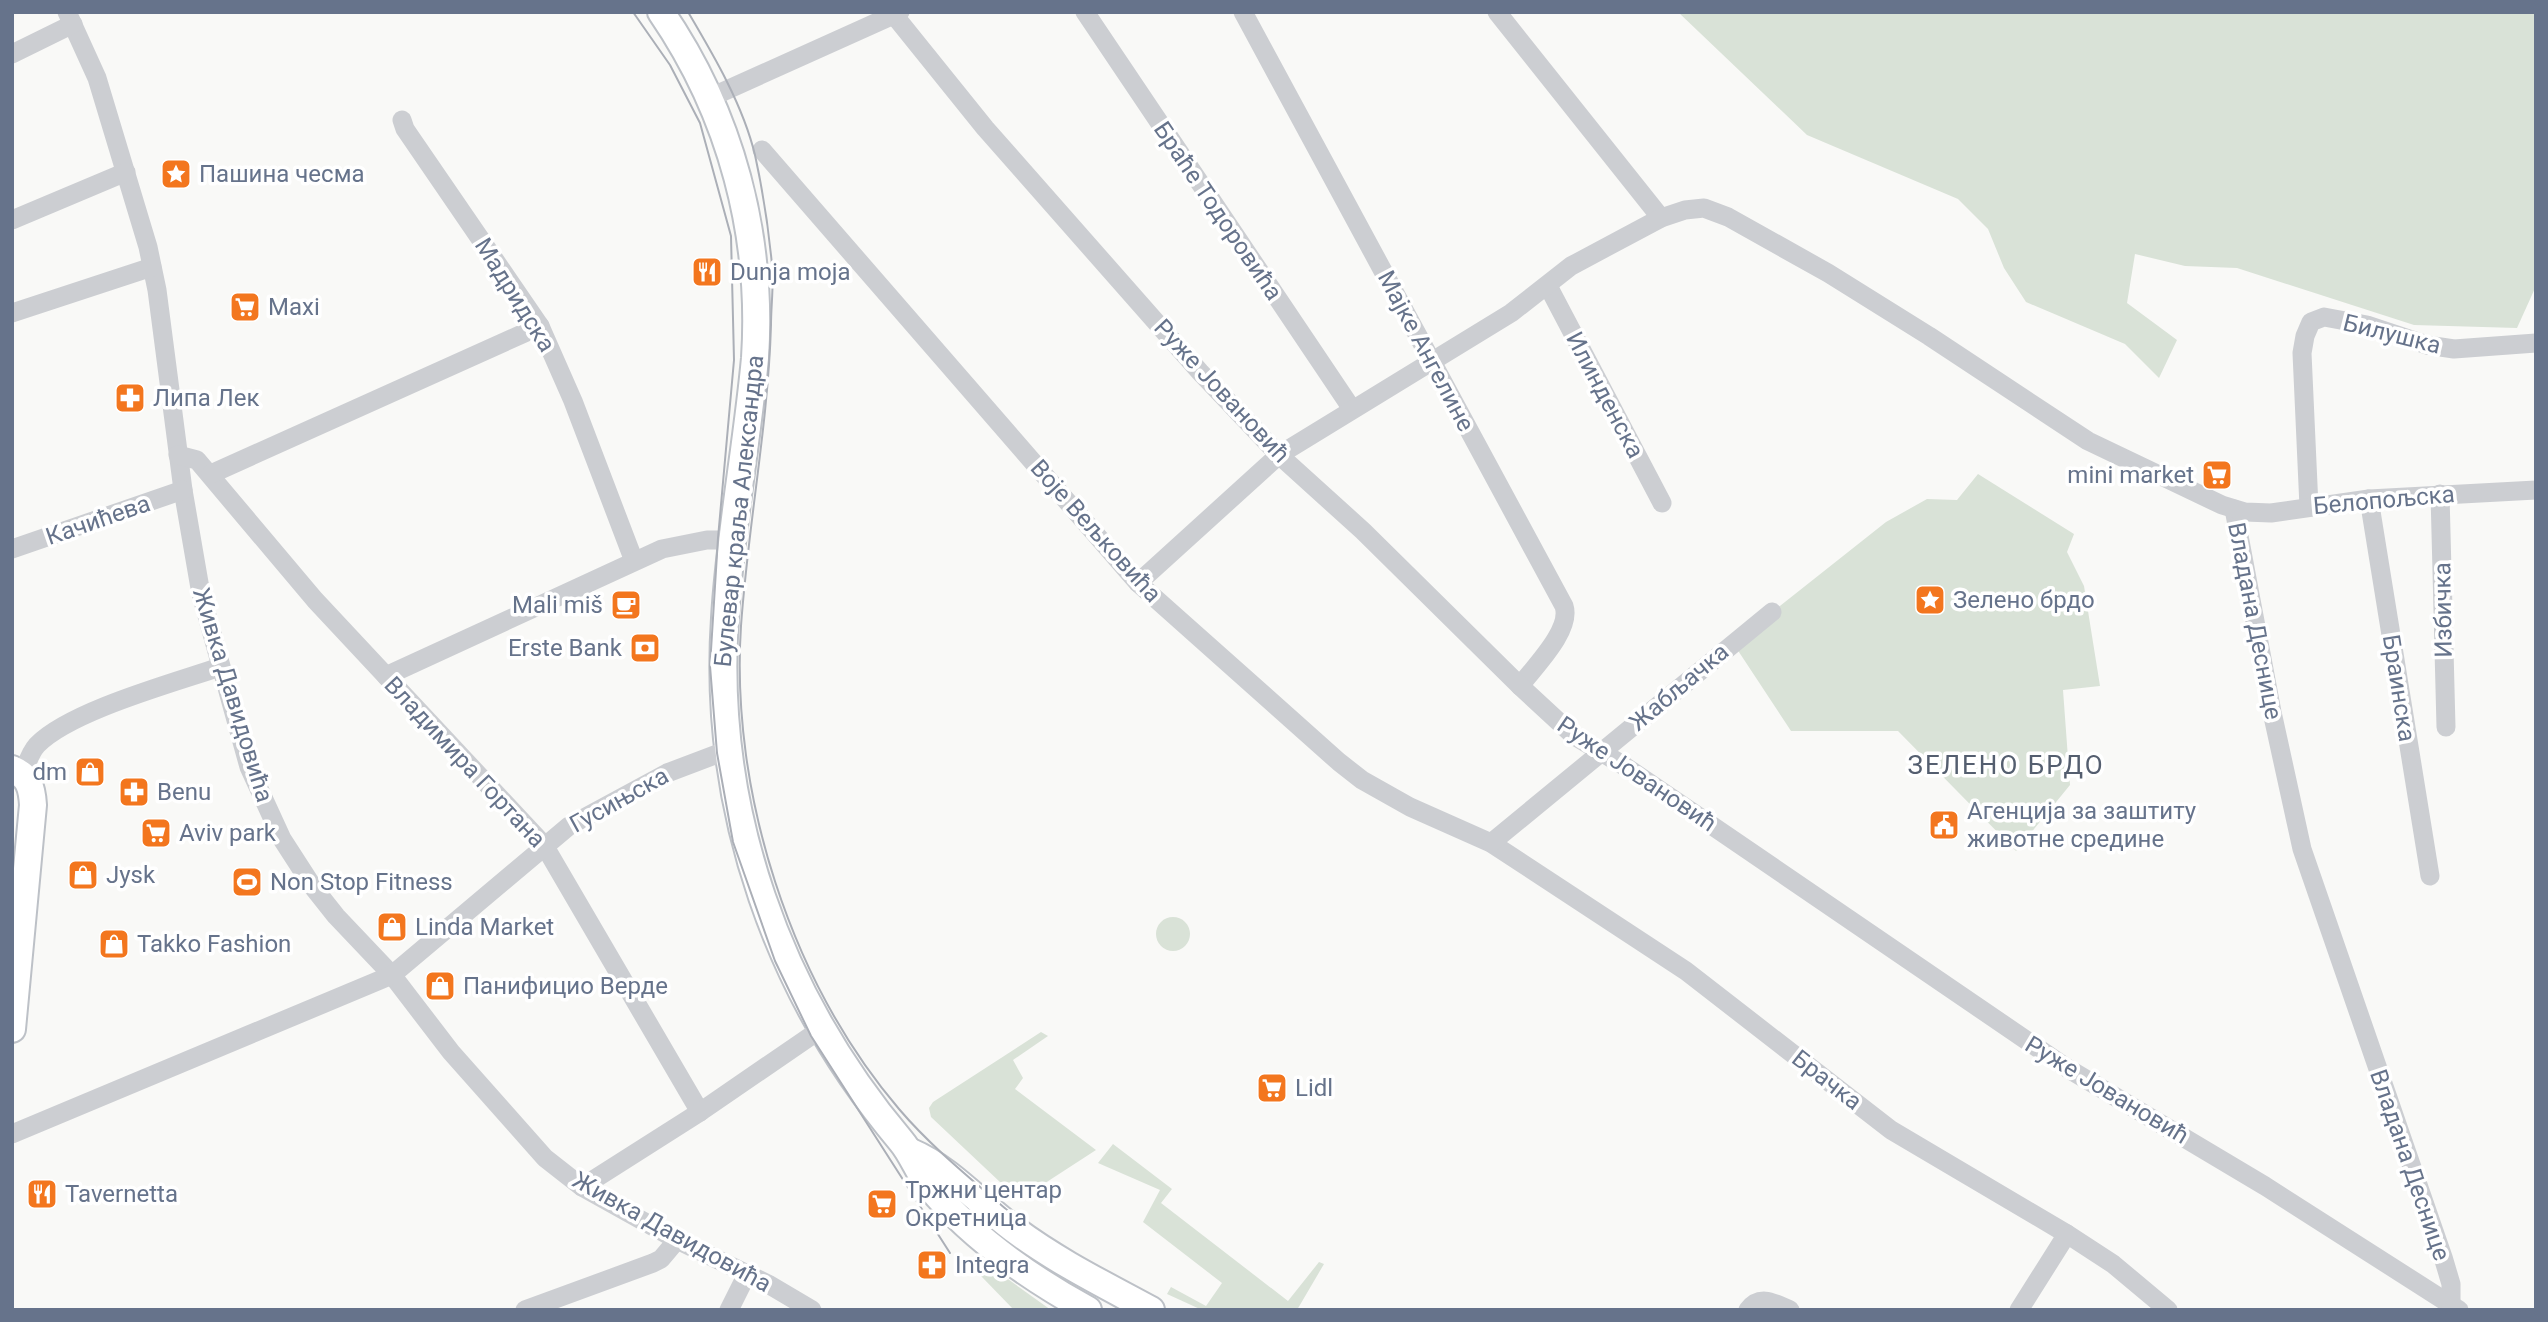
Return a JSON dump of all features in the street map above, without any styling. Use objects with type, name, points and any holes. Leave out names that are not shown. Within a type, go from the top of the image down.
[{"type":"main road","name":"Булевар краља Александра","points":[[661,12],[687,54],[709,98],[741,188],[751,235],[757,321],[754,370],[725,617],[723,692],[728,750],[739,817],[759,892],[781,950],[821,1029],[866,1098],[910,1152],[929,1186],[975,1232],[1027,1275],[1088,1310]]},
{"type":"main road","points":[[12,1030],[33,805],[31,788],[18,772]]},
{"type":"main road","name":"Булевар краља Александра","points":[[910,1152],[931,1162],[1016,1231],[1099,1283],[1151,1310]]},
{"type":"street","name":"Браће Тодоровића","points":[[1085,12],[1352,409]]},
{"type":"street","name":"Мајке Ангелине","points":[[1243,12],[1566,612],[1561,633],[1520,686]]},
{"type":"street","points":[[1138,583],[1279,455],[1511,313],[1571,267],[1661,218],[1497,12]]},
{"type":"street","points":[[709,98],[897,13]]},
{"type":"street","name":"Руже Јовановић","points":[[897,13],[985,128],[1200,372],[1279,455],[1363,531],[1573,735],[1637,774],[2067,1068],[2265,1186],[2455,1307]]},
{"type":"street","points":[[12,54],[70,18]]},
{"type":"street","name":"Живка Давидовића","points":[[70,18],[97,78],[152,267],[163,329],[183,490],[201,594],[250,767],[282,839],[313,887],[336,916],[392,975],[451,1052],[545,1158],[582,1187],[812,1310]]},
{"type":"street","name":"Мадридска","points":[[402,120],[405,129],[540,326],[573,401],[634,561]]},
{"type":"street","name":"Воје Вељковића","points":[[762,149],[1138,583],[1311,738],[1362,780],[1410,807],[1491,843]]},
{"type":"street","points":[[12,220],[126,172]]},
{"type":"street","name":"Владана Деснице","points":[[1661,218],[1694,208],[1715,211],[1839,280],[2088,440],[2141,468],[2234,509],[2274,725],[2302,849],[2443,1257],[2455,1307]]},
{"type":"street","points":[[12,313],[152,267]]},
{"type":"street","name":"Илинденска","points":[[1548,286],[1662,503]]},
{"type":"street","name":"Билушка","points":[[2309,507],[2302,353],[2311,321],[2324,317],[2367,325],[2427,345],[2454,349],[2536,343]]},
{"type":"street","points":[[211,474],[540,326]]},
{"type":"street","name":"Владимира Гортана","points":[[178,454],[197,460],[211,474],[315,600],[544,845],[699,1112]]},
{"type":"street","name":"Качићева","points":[[12,549],[183,490]]},
{"type":"street","name":"Белопољска","points":[[2234,509],[2256,513],[2369,499],[2536,490]]},
{"type":"street","name":"Избичка","points":[[2440,494],[2446,727]]},
{"type":"street","name":"Браинска","points":[[2369,499],[2430,876]]},
{"type":"street","points":[[386,676],[634,561],[684,543],[718,538],[734,540]]},
{"type":"street","name":"Жабљачка","points":[[1491,843],[1772,612]]},
{"type":"street","points":[[18,772],[31,753],[54,732],[104,708],[220,667]]},
{"type":"street","name":"Гусињска","points":[[12,1134],[392,975],[569,826],[667,773],[728,750]]},
{"type":"street","name":"Брачка","points":[[1491,843],[1686,971],[1891,1130],[2067,1234],[2113,1264],[2168,1310]]},
{"type":"street","points":[[582,1187],[821,1029]]},
{"type":"street","points":[[2019,1310],[2067,1234]]},
{"type":"street","points":[[525,1310],[653,1263],[661,1259],[677,1240]]},
{"type":"street","points":[[729,1310],[747,1274]]},
{"type":"street","points":[[1748,1310],[1754,1302],[1760,1300],[1790,1310]]},
{"type":"shaded area","points":[[1678,12],[2536,12],[2536,286],[2517,328],[2414,325],[2237,268],[2185,266],[2135,254],[2127,303],[2177,340],[2159,378],[2125,344],[2026,302],[2004,268],[1988,229],[1958,199],[1807,135]]},
{"type":"shaded area","points":[[1978,474],[2074,534],[2067,552],[2084,586],[2100,686],[2063,690],[2070,785],[2016,851],[1898,731],[1791,731],[1733,643],[1886,522],[1927,499],[1957,500]]},
{"type":"shaded area","points":[[1173,917],[1185,922],[1190,934],[1185,946],[1173,951],[1161,946],[1156,934],[1161,922]]},
{"type":"shaded area","points":[[1041,1032],[1048,1036],[1013,1060],[1023,1078],[1015,1089],[1096,1150],[1019,1200],[931,1117],[929,1108],[933,1102]]},
{"type":"shaded area","points":[[1113,1144],[1172,1189],[1161,1203],[1288,1301],[1319,1262],[1324,1264],[1297,1310],[1202,1310],[1167,1294],[1171,1287],[1206,1306],[1222,1283],[1143,1222],[1160,1190],[1098,1163]]},
{"type":"shaded area","points":[[991,1267],[1051,1310],[1014,1310],[981,1276]]},
{"type":"tram line","points":[[633,12],[670,65],[700,123],[731,236],[734,360],[710,666],[717,753],[733,842],[775,961],[811,1036],[950,1253]]},
{"type":"tram line","points":[[688,12],[727,81],[750,136],[763,195],[772,265],[769,363],[741,626],[740,689],[746,754],[758,819],[775,882],[799,944],[827,1003],[861,1059],[899,1109],[926,1138],[1015,1217]]},
{"type":"place","name":"Пашина чесма","points":[[176,174]]},
{"type":"place","name":"Dunja moja","points":[[707,272]]},
{"type":"place","name":"Maxi","points":[[245,307]]},
{"type":"place","name":"Липа Лек","points":[[130,398]]},
{"type":"place","name":"mini market","points":[[2217,475]]},
{"type":"place","name":"Зелено брдо","points":[[1930,600]]},
{"type":"place","name":"Mali miš","points":[[626,605]]},
{"type":"place","name":"Erste Bank","points":[[645,648]]},
{"type":"place","name":"dm","points":[[90,772]]},
{"type":"place","name":"Benu","points":[[134,792]]},
{"type":"place","name":"Агенција за заштиту животне средине","points":[[1944,825]]},
{"type":"place","name":"Aviv park","points":[[156,833]]},
{"type":"place","name":"Jysk","points":[[83,875]]},
{"type":"place","name":"Non Stop Fitness","points":[[247,882]]},
{"type":"place","name":"Linda Market","points":[[392,927]]},
{"type":"place","name":"Takko Fashion","points":[[114,944]]},
{"type":"place","name":"Панифицио Верде","points":[[440,986]]},
{"type":"place","name":"Lidl","points":[[1272,1088]]},
{"type":"place","name":"Tavernetta","points":[[42,1194]]},
{"type":"place","name":"Тржни центар Окретница","points":[[882,1204]]},
{"type":"place","name":"Integra","points":[[932,1265]]},
{"type":"district","name":"ЗЕЛЕНО БРДО","points":[[2006,765]]}]
